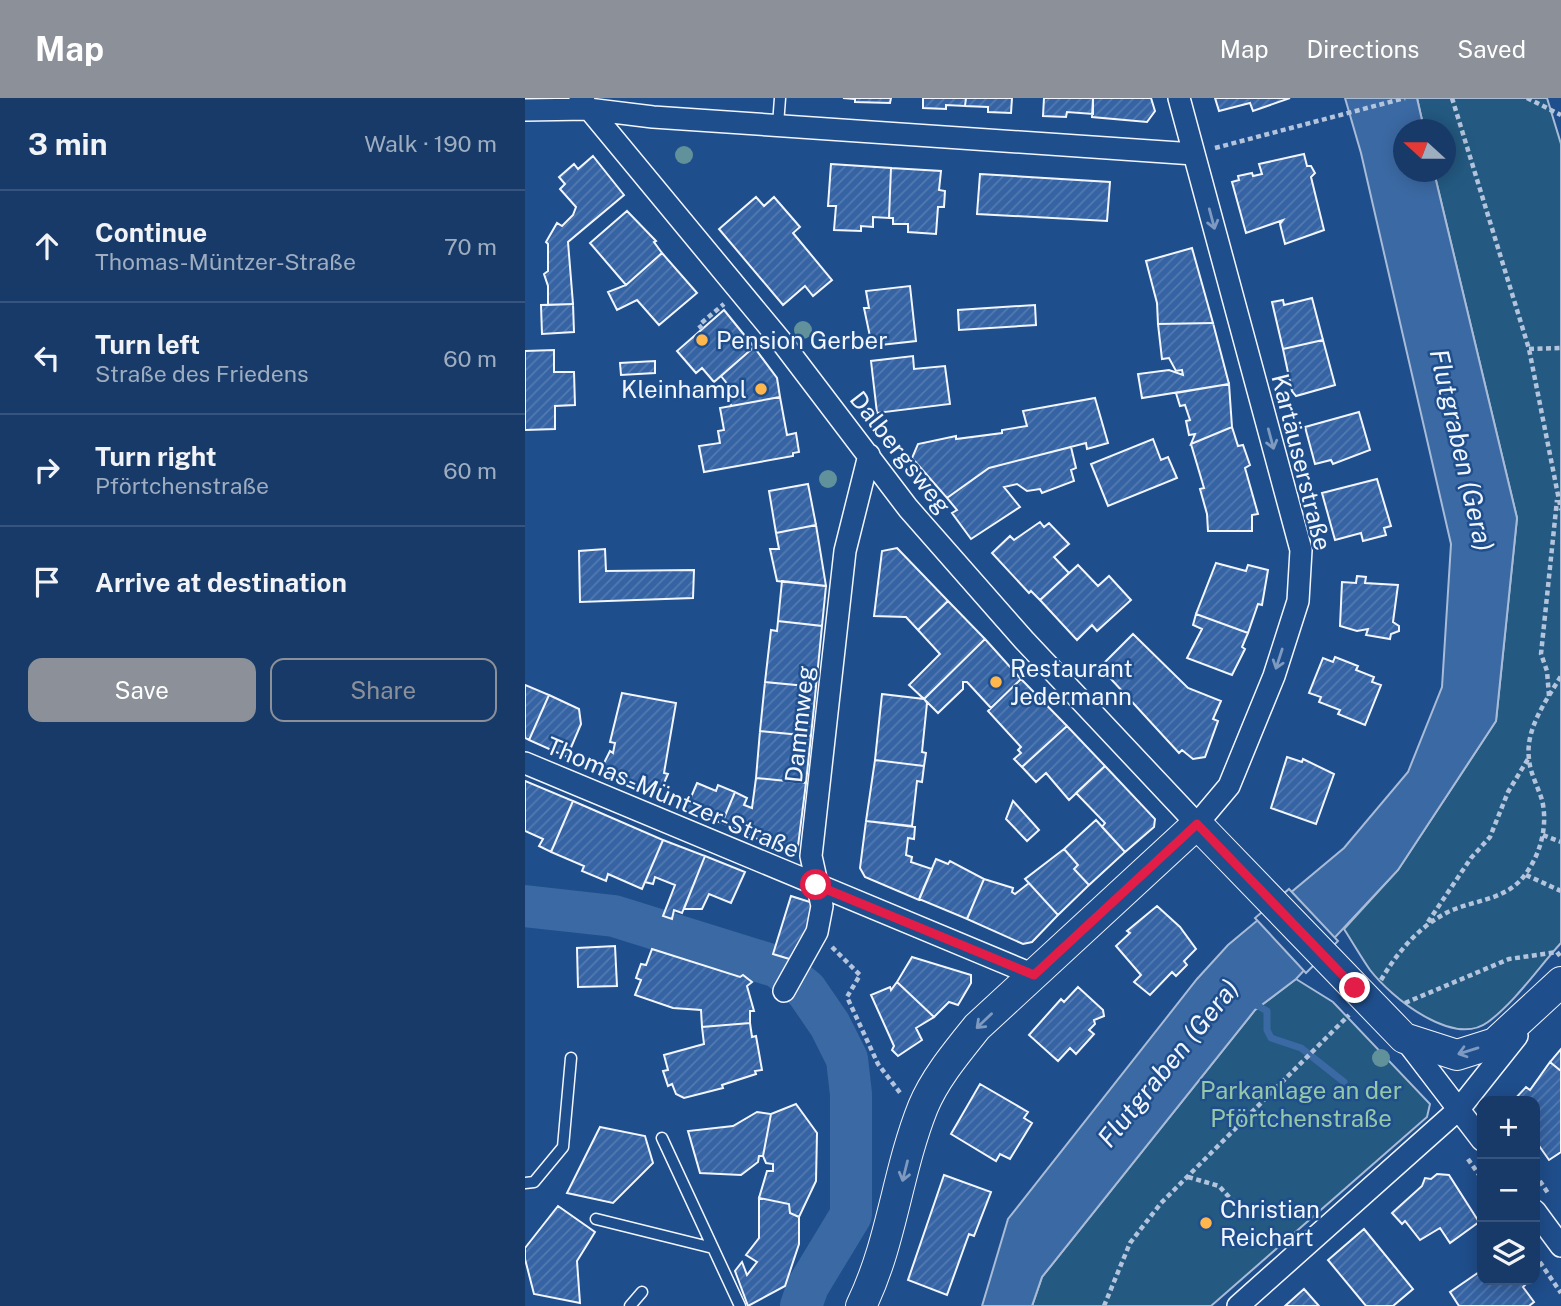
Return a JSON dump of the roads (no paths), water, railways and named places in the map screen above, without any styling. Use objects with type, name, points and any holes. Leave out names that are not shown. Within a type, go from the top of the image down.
[{"type":"main road","points":[[861,1306],[877,1274],[924,1105],[950,1060],[977,1027],[1197,824],[1251,883],[1404,1038],[1457,1055],[1484,1046],[1495,1042],[1561,983]]},
{"type":"street","name":"Kartäuserstraße","points":[[1179,98],[1301,550],[1298,601],[1273,676],[1229,786],[1197,824]]},
{"type":"street","points":[[525,110],[584,103],[653,117],[1194,154]]},
{"type":"street","name":"Dalbergsweg","points":[[584,103],[741,291],[908,508],[1024,640],[1197,824]]},
{"type":"street","name":"Dammweg","points":[[784,991],[817,932],[823,906],[811,856],[845,551],[869,455]]},
{"type":"street","name":"Thomas-Müntzer-Straße","points":[[525,763],[1034,975]]},
{"type":"street","points":[[1238,1306],[1459,1109],[1561,983]]},
{"type":"street","points":[[1404,1038],[1477,1133]]},
{"type":"street","points":[[1540,1218],[1561,1246]]},
{"type":"lane","points":[[778,125],[780,98]]},
{"type":"lane","points":[[525,1183],[534,1182],[563,1147],[572,1058]]},
{"type":"lane","points":[[662,1138],[740,1306]]},
{"type":"lane","points":[[596,1219],[713,1248]]},
{"type":"lane","points":[[630,1306],[642,1292]]},
{"type":"water","name":"Flutgraben (Gera)","points":[[1345,98],[1417,98],[1422,119],[1393,119],[1393,182],[1436,182],[1517,518],[1496,721],[1398,870],[1296,979],[1255,1010],[1042,1277],[1032,1306],[982,1306],[1008,1219],[1197,979],[1228,945],[1344,848],[1408,772],[1442,687],[1451,544],[1361,153]]},
{"type":"waterway","points":[[525,906],[614,916],[778,967],[806,990],[830,1025],[847,1059],[851,1094],[851,1215],[808,1286],[801,1306]]},
{"type":"waterway","points":[[1253,1003],[1267,1011],[1267,1030],[1271,1038],[1301,1048],[1344,1082]]},
{"type":"place","name":"Pension Gerber","points":[[702,340]]},
{"type":"place","name":"Kleinhampl","points":[[761,389]]},
{"type":"place","name":"Restaurant Jedermann","points":[[996,682]]},
{"type":"place","name":"Christian Reichart","points":[[1206,1223]]},
{"type":"park label","name":"Parkanlage an der Pförtchenstraße","points":[[1301,1104]]}]
